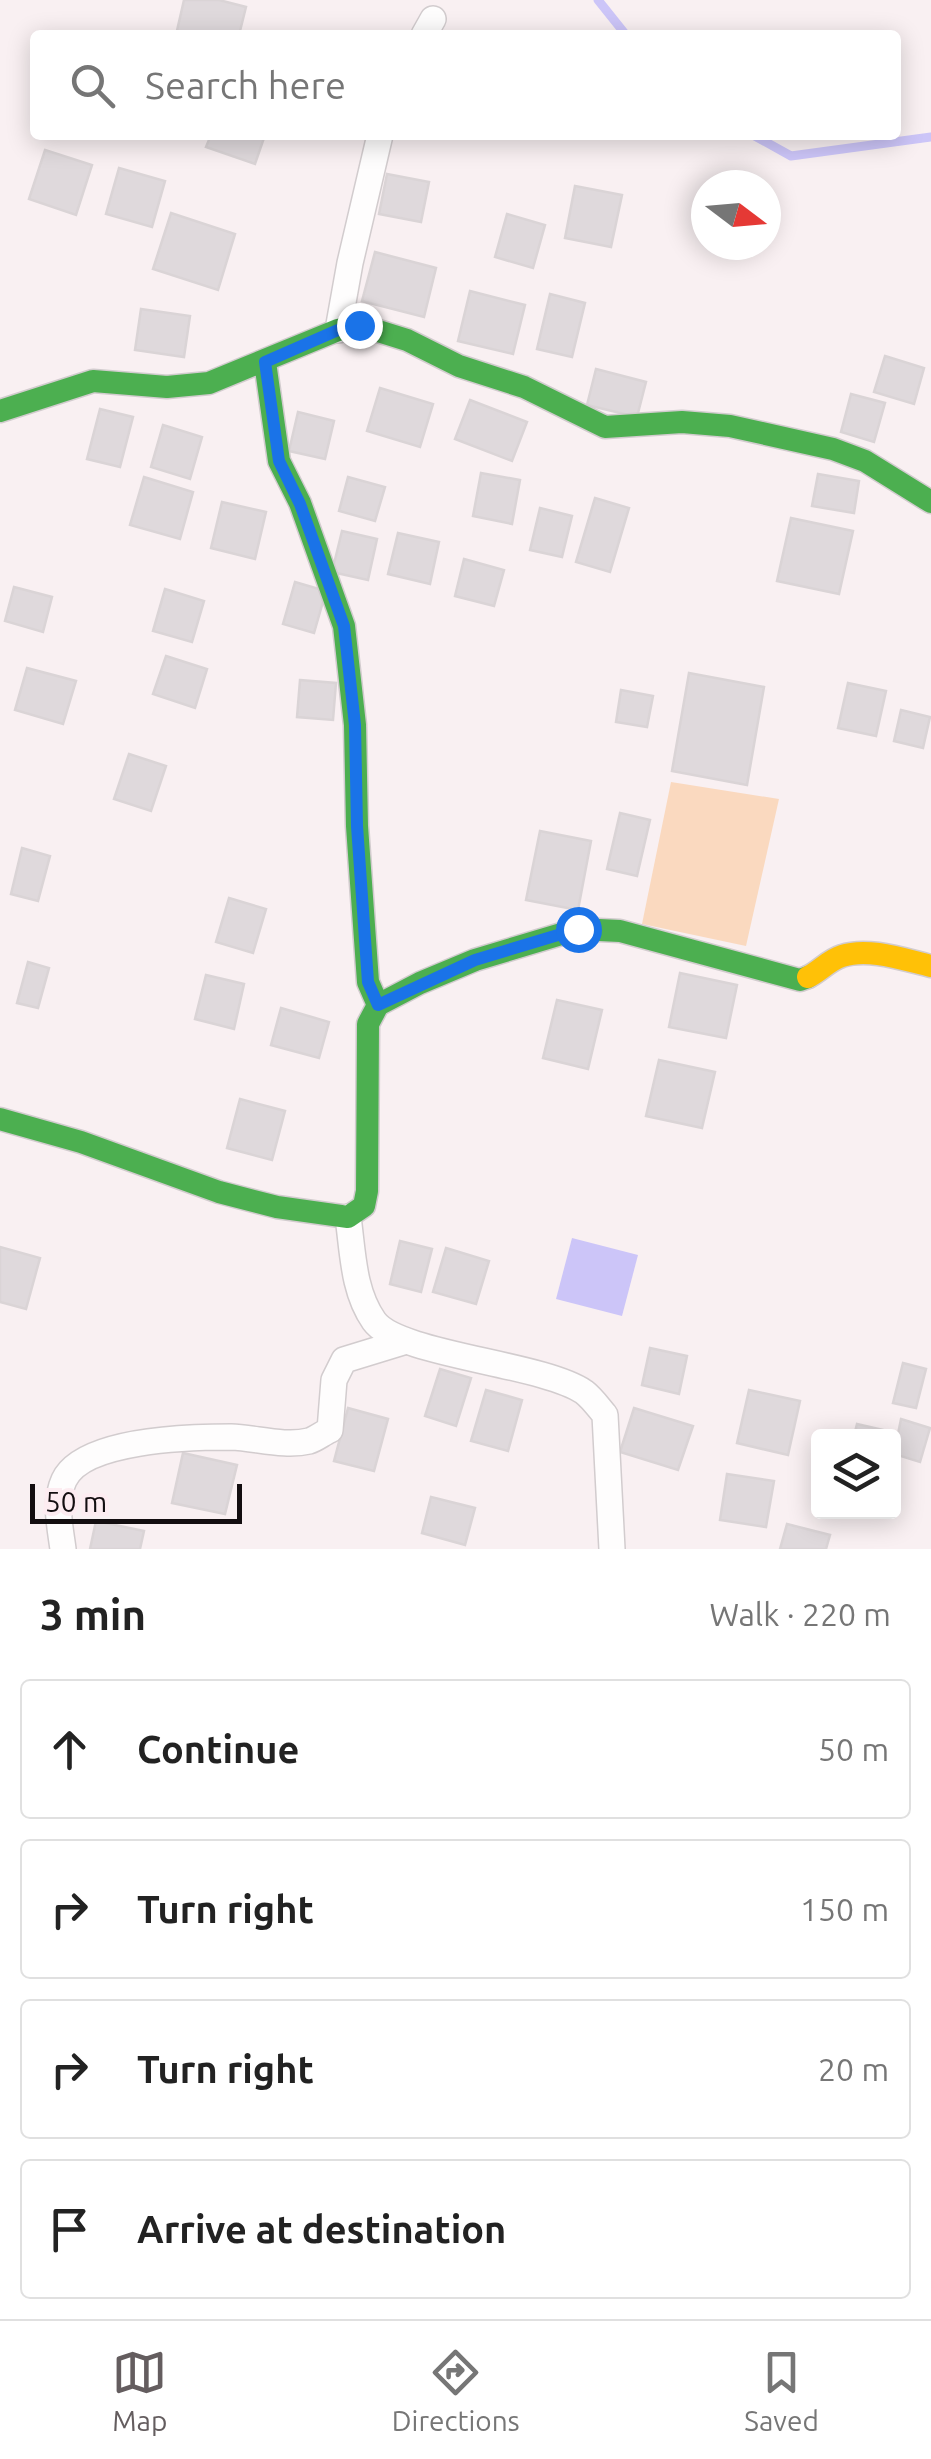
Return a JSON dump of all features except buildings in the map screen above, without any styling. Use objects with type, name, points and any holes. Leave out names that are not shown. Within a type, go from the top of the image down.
[{"type":"street","points":[[338,330],[379,140]]},
{"type":"street","points":[[0,411],[93,381],[166,387],[209,383],[359,325],[407,340],[459,366],[524,387],[606,427],[682,422],[776,434],[865,461],[931,502]]},
{"type":"street","points":[[265,362],[279,461],[300,504],[344,626],[355,725],[357,826],[368,982],[378,1005]]},
{"type":"street","points":[[0,1118],[81,1142],[219,1192],[277,1207],[348,1218],[364,1206],[367,1191],[368,1024],[378,1005],[475,960],[578,929],[620,931],[800,980],[818,976],[842,955],[864,954],[931,966]]},
{"type":"street","points":[[348,1218],[358,1290],[376,1324],[406,1341],[539,1375],[584,1392],[606,1415],[612,1549]]},
{"type":"street","points":[[63,1549],[57,1508],[65,1478],[84,1458],[120,1446],[176,1441],[308,1441],[330,1430],[334,1380],[344,1360],[406,1341]]},
{"type":"shaded area","points":[[671,782],[779,799],[746,946],[642,924]]},
{"type":"shaded area","points":[[572,1238],[638,1255],[622,1316],[556,1299]]},
{"type":"waterway","points":[[598,0],[622,30]]},
{"type":"waterway","points":[[762,140],[791,156],[931,137]]},
{"type":"traffic: fast","points":[[0,411],[93,381],[167,387],[209,383],[359,325],[407,340],[459,366],[524,387],[605,427],[682,422],[730,426],[833,449],[865,461],[931,502]]},
{"type":"traffic: fast","points":[[265,362],[279,461],[300,503],[344,626],[355,725],[357,826],[368,982],[378,1005]]},
{"type":"traffic: fast","points":[[0,1119],[81,1142],[219,1192],[277,1207],[348,1217],[364,1206],[367,1191],[368,1024],[378,1005],[420,983],[475,960],[578,929],[620,931],[800,980],[808,977]]},
{"type":"traffic: slow","points":[[808,977],[837,958],[864,953],[931,966]]},
{"type":"route","points":[[359,325],[338,330],[265,362],[279,461],[300,504],[344,626],[355,725],[357,826],[368,982],[378,1005],[475,960],[578,929]]}]
